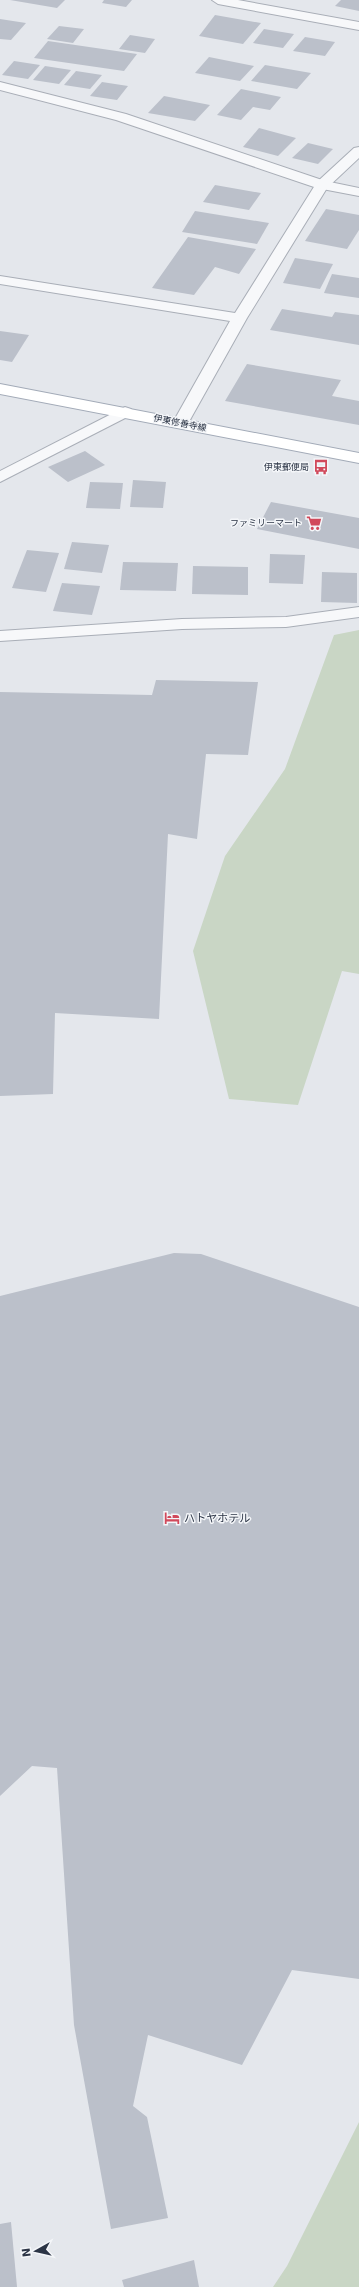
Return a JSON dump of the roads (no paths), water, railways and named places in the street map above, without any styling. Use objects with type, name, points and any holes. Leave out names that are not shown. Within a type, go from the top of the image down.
[{"type":"main road","name":"伊東修善寺線","points":[[0,389],[359,458]]},
{"type":"street","points":[[218,0],[359,26]]},
{"type":"street","points":[[0,86],[121,117],[322,185],[359,192]]},
{"type":"street","points":[[180,424],[239,318],[322,185],[359,152]]},
{"type":"street","points":[[0,280],[239,318]]},
{"type":"street","points":[[0,476],[125,412]]},
{"type":"street","points":[[0,636],[182,624],[286,622],[359,612]]},
{"type":"place","name":"伊東郵便局","points":[[321,467]]},
{"type":"place","name":"ファミリーマート","points":[[314,523]]},
{"type":"place","name":"ハトヤホテル","points":[[172,1518]]}]
